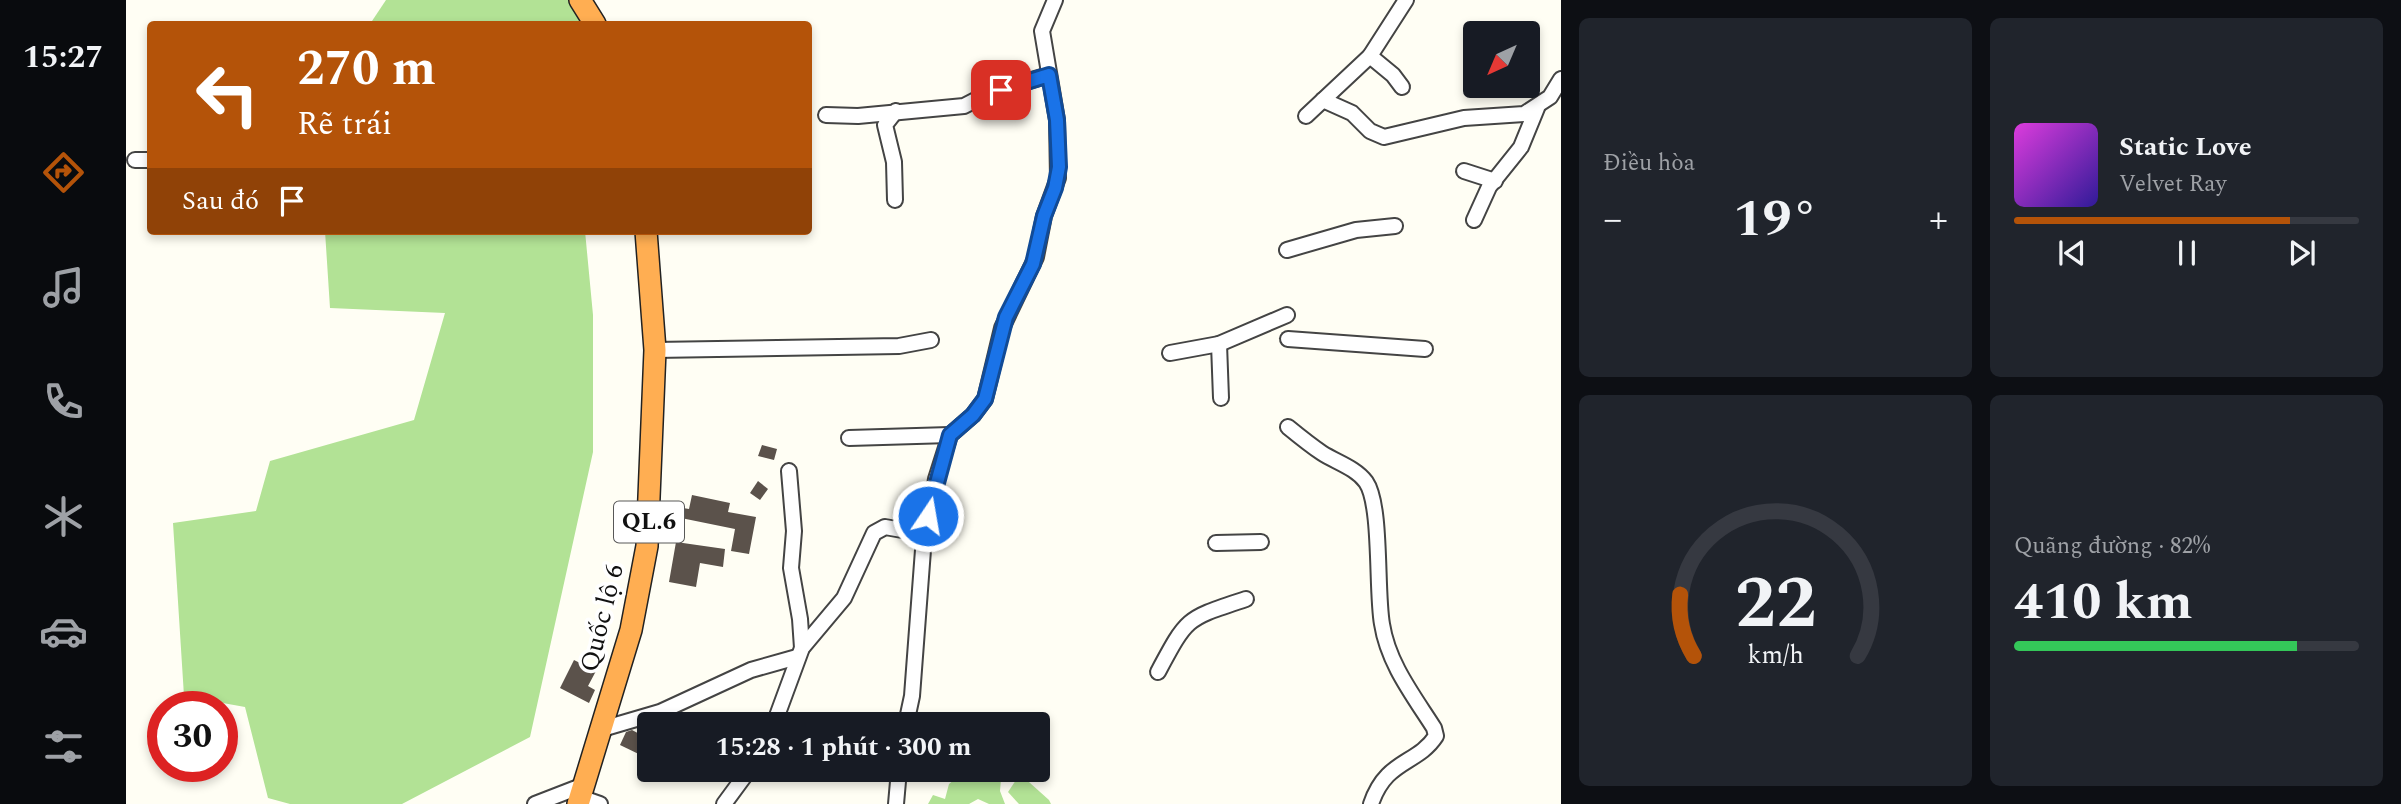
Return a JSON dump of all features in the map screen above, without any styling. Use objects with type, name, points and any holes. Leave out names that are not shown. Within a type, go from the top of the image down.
[{"type":"highway","points":[[580,0],[592,21]]},
{"type":"highway","name":"Quốc lộ 6","points":[[586,797],[602,729],[631,630],[644,566],[653,459],[655,350],[646,235]]},
{"type":"street","points":[[909,712],[925,534],[936,479],[950,435],[973,415],[985,399],[1006,317],[1033,264],[1044,216],[1055,188],[1059,167],[1057,120],[1042,31],[1055,0]]},
{"type":"street","points":[[1306,116],[1370,56],[1406,0]]},
{"type":"street","points":[[1370,56],[1393,75],[1402,87]]},
{"type":"street","points":[[826,115],[859,116],[964,106],[991,92],[1049,75]]},
{"type":"street","points":[[1323,100],[1352,113],[1370,131],[1384,137],[1443,122],[1524,114],[1550,97],[1561,79]]},
{"type":"street","points":[[1474,220],[1495,181],[1521,147],[1537,108]]},
{"type":"street","points":[[895,200],[894,162],[885,125],[896,111]]},
{"type":"street","points":[[135,160],[147,160]]},
{"type":"street","points":[[1464,172],[1495,181]]},
{"type":"street","points":[[1287,250],[1356,230],[1395,226]]},
{"type":"street","points":[[1170,353],[1219,344],[1287,315]]},
{"type":"street","points":[[655,350],[899,346],[931,340]]},
{"type":"street","points":[[1288,340],[1425,349]]},
{"type":"street","points":[[1219,344],[1221,398]]},
{"type":"street","points":[[1288,427],[1321,452],[1358,473],[1368,484],[1374,505],[1377,572],[1387,648],[1436,736],[1395,767],[1376,790],[1371,804]]},
{"type":"street","points":[[849,438],[950,435]]},
{"type":"street","points":[[778,712],[799,652],[800,619],[790,569],[794,531],[789,471]]},
{"type":"street","points":[[602,729],[670,708],[751,670],[799,652],[844,598],[874,533],[886,527],[925,534]]},
{"type":"street","points":[[1216,543],[1261,542]]},
{"type":"street","points":[[1158,672],[1182,627],[1190,620],[1246,599]]},
{"type":"street","points":[[724,804],[740,782]]},
{"type":"street","points":[[896,804],[898,782]]},
{"type":"street","points":[[535,804],[586,797]]},
{"type":"green space","points":[[386,0],[582,0],[593,21],[372,21]]},
{"type":"green space","points":[[325,235],[585,235],[593,315],[593,452],[530,737],[402,804],[290,804],[268,798],[245,707],[238,706],[238,691],[184,691],[173,523],[256,511],[270,461],[414,420],[445,313],[330,308]]},
{"type":"green space","points":[[1001,782],[1000,791],[1005,804],[989,804],[978,799],[969,804],[928,804],[933,795],[945,799],[949,784]]},
{"type":"green space","points":[[1015,782],[1029,782],[1051,804],[1019,804],[1008,792]]},
{"type":"building","points":[[762,445],[777,449],[774,460],[758,456]]},
{"type":"building","points":[[758,481],[768,489],[760,500],[750,493]]},
{"type":"building","points":[[692,495],[730,503],[728,512],[756,517],[749,554],[731,551],[735,529],[681,518],[683,508],[689,509]]},
{"type":"building","points":[[676,542],[725,549],[723,567],[700,563],[696,587],[669,582]]},
{"type":"building","points":[[574,660],[596,671],[588,686],[595,690],[589,703],[560,688]]},
{"type":"building","points":[[632,730],[637,733],[637,753],[620,745],[626,732]]},
{"type":"route","points":[[928,516],[950,435],[973,415],[985,399],[1002,328],[1036,257],[1044,216],[1058,178],[1057,120],[1049,75],[1001,90]]}]
